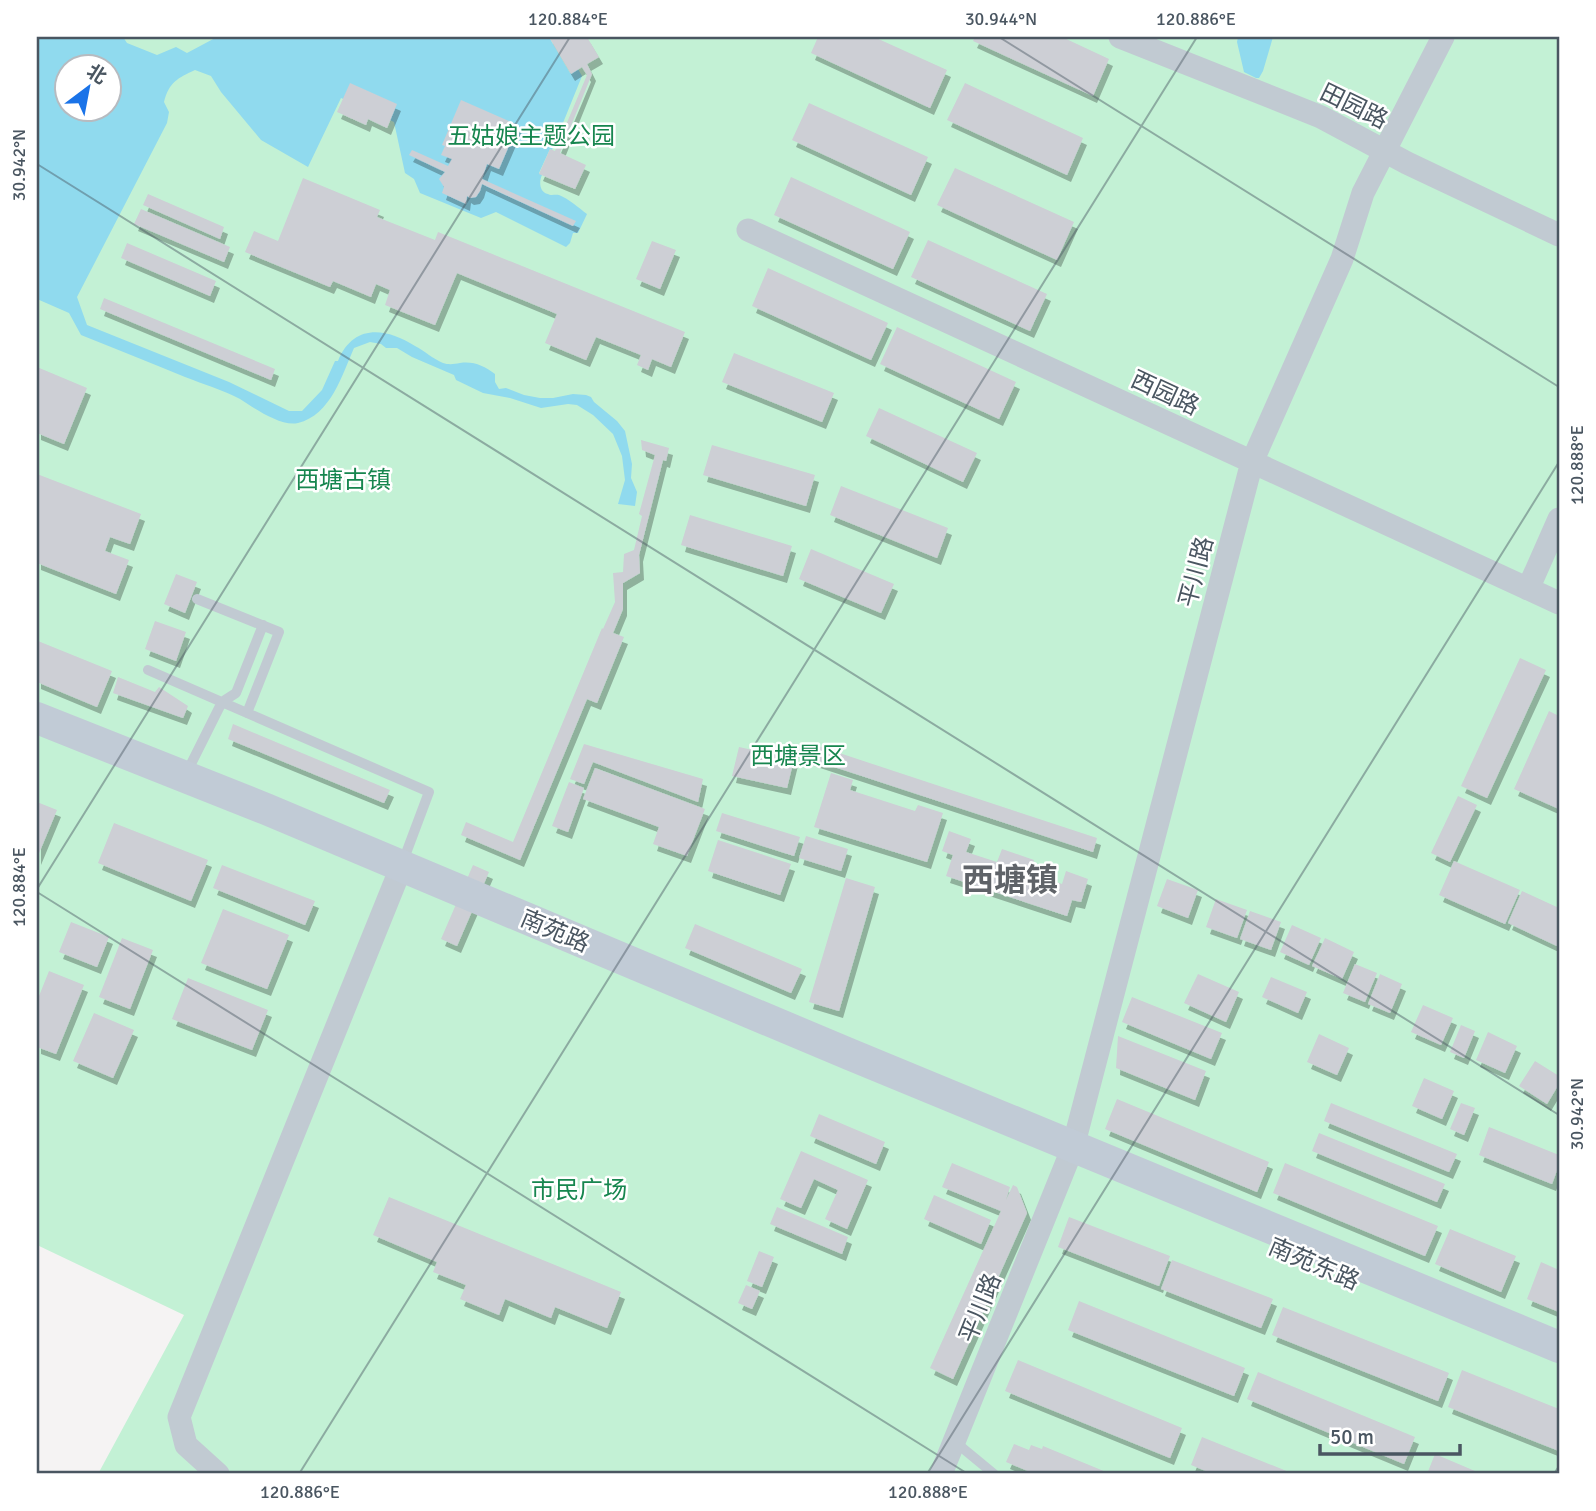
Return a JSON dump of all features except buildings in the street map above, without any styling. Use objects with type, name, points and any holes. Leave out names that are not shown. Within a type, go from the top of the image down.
[{"type":"main road","name":"南苑路","points":[[37,718],[266,809],[398,873]]},
{"type":"main road","name":"南苑路","points":[[37,739],[398,873],[1070,1154]]},
{"type":"main road","name":"南苑东路","points":[[1070,1154],[1559,1347]]},
{"type":"main road","name":"南苑东路","points":[[1070,1154],[1559,1367]]},
{"type":"street","name":"田园路","points":[[1122,37],[1321,117],[1407,163],[1559,235]]},
{"type":"street","name":"平川路","points":[[941,1474],[1070,1154],[1252,462],[1342,259],[1363,193],[1443,37]]},
{"type":"street","name":"西园路","points":[[748,230],[1559,603]]},
{"type":"street","points":[[1528,589],[1559,520]]},
{"type":"street","points":[[218,1474],[186,1446],[179,1417],[398,873]]},
{"type":"lane","points":[[197,599],[279,632],[247,713]]},
{"type":"lane","points":[[185,777],[222,702],[236,693],[263,625]]},
{"type":"lane","points":[[148,670],[429,792],[398,873]]},
{"type":"lane","points":[[954,1441],[994,1474]]},
{"type":"green space","name":"西塘景区","points":[[37,37],[1559,37],[1559,1474],[98,1474],[184,1315],[37,1245]]},
{"type":"water","points":[[37,37],[123,37],[127,43],[157,55],[176,47],[187,53],[217,37],[549,37],[570,73],[578,69],[582,76],[552,150],[550,149],[539,173],[542,175],[540,183],[543,191],[549,195],[563,197],[587,214],[578,233],[573,233],[566,247],[496,212],[481,218],[420,193],[414,179],[405,173],[394,122],[341,98],[308,167],[261,140],[211,76],[195,70],[179,78],[169,90],[164,102],[169,112],[167,123],[77,297],[87,325],[229,382],[289,411],[302,411],[322,390],[335,361],[338,361],[344,349],[352,340],[371,332],[404,340],[443,363],[474,363],[483,366],[495,374],[499,389],[506,388],[540,398],[586,395],[625,431],[632,464],[631,478],[637,492],[635,506],[618,504],[625,480],[622,456],[613,434],[593,415],[577,405],[541,408],[483,393],[456,380],[454,375],[397,348],[386,348],[370,342],[354,348],[334,393],[319,412],[298,423],[284,422],[227,393],[81,335],[69,313],[37,299]]},
{"type":"water","points":[[1238,37],[1273,37],[1259,78],[1244,72]]},
{"type":"district","name":"西塘镇","points":[[1010,880]]},
{"type":"park label","name":"五姑娘主题公园","points":[[531,136]]},
{"type":"park label","name":"西塘古镇","points":[[343,480]]},
{"type":"park label","name":"市民广场","points":[[579,1190]]}]
